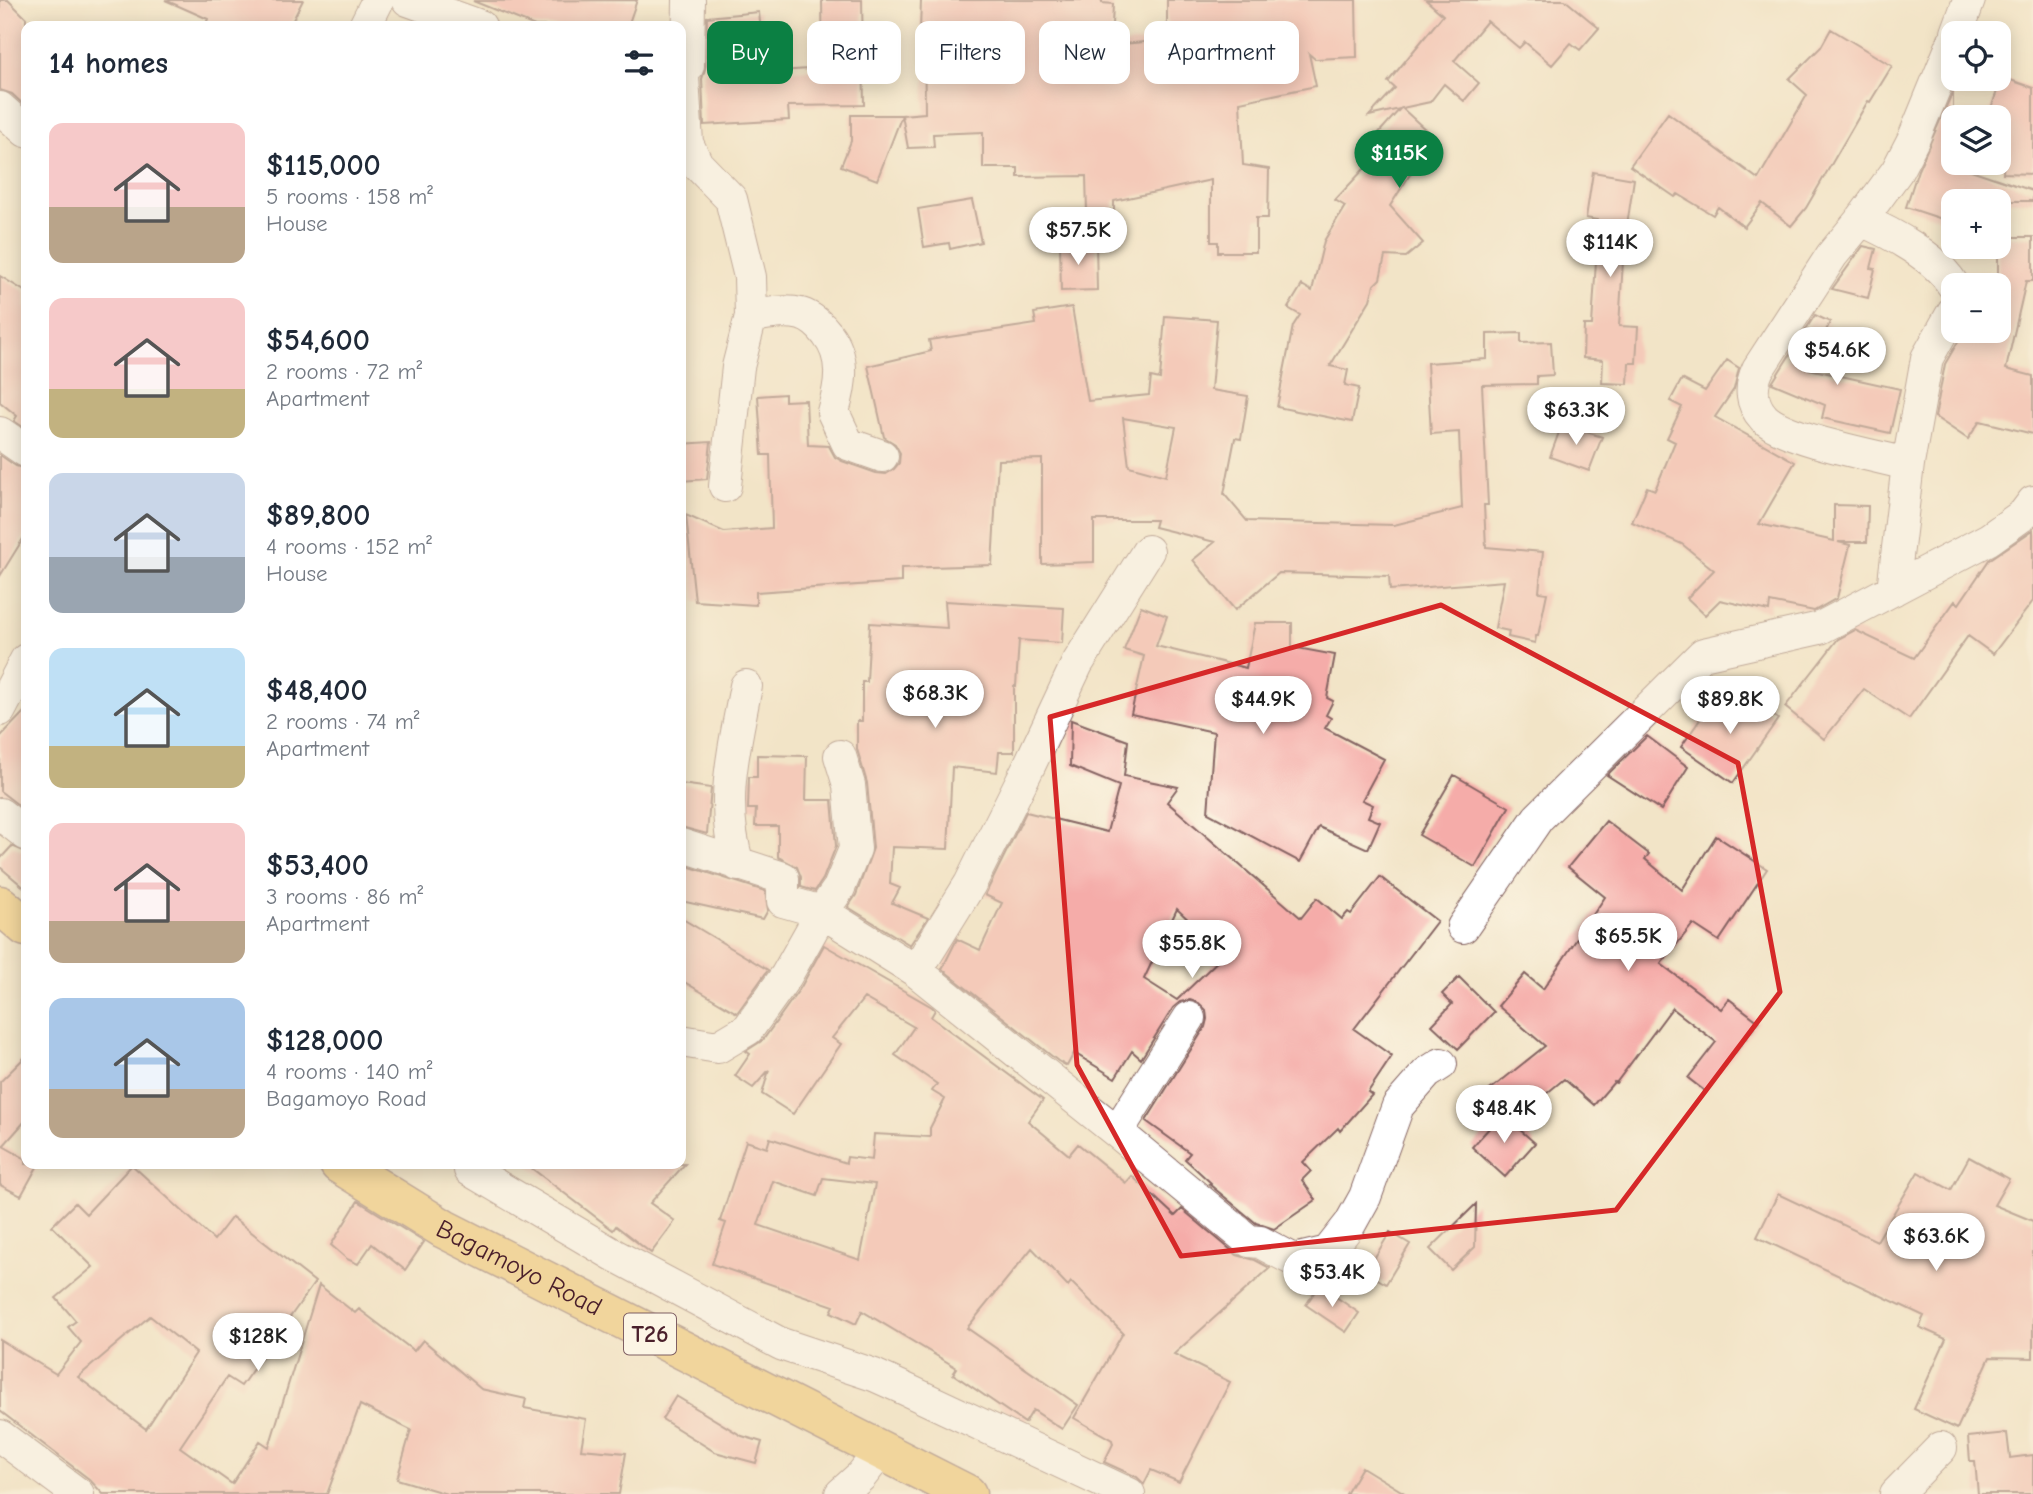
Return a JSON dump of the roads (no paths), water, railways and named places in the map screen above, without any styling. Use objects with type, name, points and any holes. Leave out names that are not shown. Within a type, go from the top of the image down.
[{"type":"highway","points":[[0,905],[21,924]]},
{"type":"highway","name":"Bagamoyo Road","points":[[347,1169],[444,1229],[967,1494]]},
{"type":"street","points":[[368,21],[378,0]]},
{"type":"street","points":[[408,0],[466,21]]},
{"type":"street","points":[[686,70],[689,0]]},
{"type":"street","points":[[1961,21],[1969,0]]},
{"type":"street","points":[[1908,464],[1779,429],[1754,404],[1753,379],[1832,255],[1897,171],[1914,138],[1941,72]]},
{"type":"street","points":[[0,108],[21,127]]},
{"type":"street","points":[[686,130],[687,143],[697,164],[731,199],[750,277],[751,316],[738,367],[725,486]]},
{"type":"street","points":[[1861,220],[1884,229],[1945,273]]},
{"type":"street","points":[[751,316],[781,312],[804,314],[821,326],[837,346],[840,388],[833,412],[848,444],[882,456]]},
{"type":"street","points":[[1894,590],[1908,464],[1927,358],[1941,333]]},
{"type":"street","points":[[0,433],[21,448]]},
{"type":"street","points":[[1463,927],[1538,818],[1703,654],[1710,650],[1820,628],[1989,539],[2024,514],[2033,502]]},
{"type":"street","points":[[916,971],[970,884],[1030,766],[1077,664],[1147,551]]},
{"type":"street","points":[[0,710],[21,670]]},
{"type":"street","points":[[738,865],[730,837],[728,799],[730,770],[746,686]]},
{"type":"street","points":[[686,1042],[718,1047],[748,1029],[786,976],[822,912],[839,888],[855,849],[849,785],[840,756]]},
{"type":"street","points":[[0,814],[21,830]]},
{"type":"street","points":[[686,847],[783,878],[783,901],[822,912],[916,971],[1249,1241],[1260,1242],[1294,1260],[1328,1252],[1350,1224],[1365,1197],[1398,1106],[1427,1073],[1441,1064]]},
{"type":"street","points":[[1117,1132],[1189,1018]]},
{"type":"street","points":[[470,1170],[614,1255],[781,1344],[905,1389],[1129,1494]]},
{"type":"street","points":[[763,1392],[781,1344]]},
{"type":"street","points":[[0,1436],[78,1494]]},
{"type":"street","points":[[1896,1494],[1941,1448]]},
{"type":"street","points":[[841,1494],[880,1452]]}]
